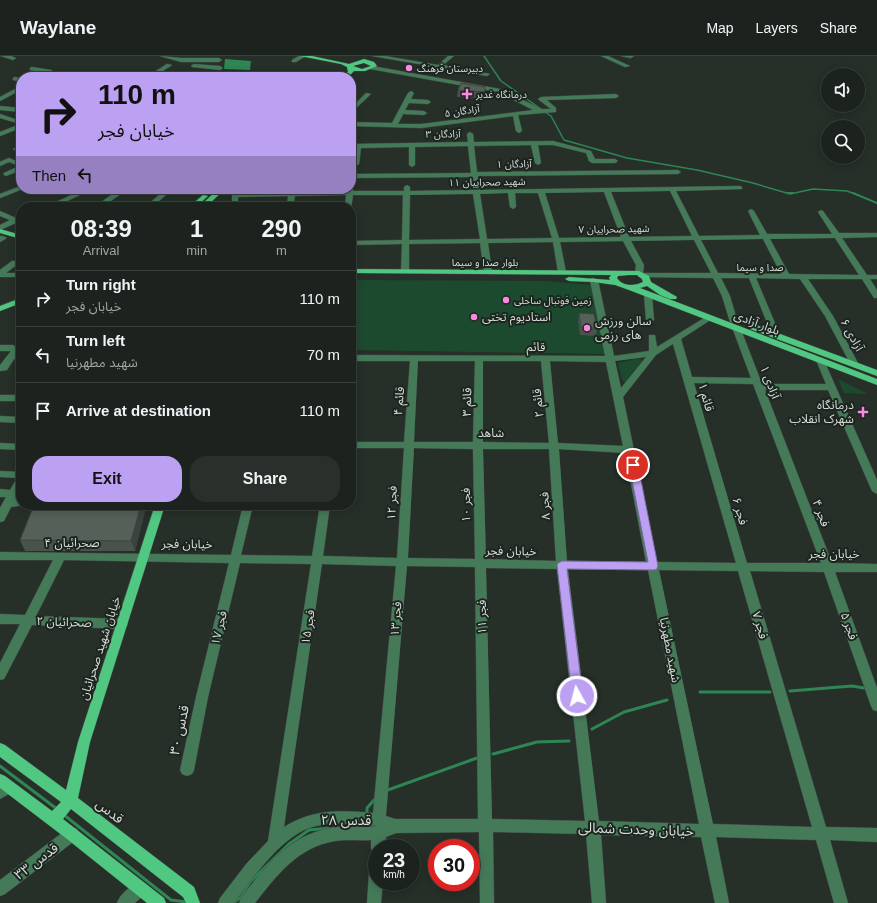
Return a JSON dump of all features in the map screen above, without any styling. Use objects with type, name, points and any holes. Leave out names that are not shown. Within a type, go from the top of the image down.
[{"type":"main road","points":[[303,56],[342,63],[350,67],[363,70]]},
{"type":"main road","points":[[318,56],[357,62],[372,66]]},
{"type":"main road","points":[[350,67],[368,56]]},
{"type":"main road","points":[[372,66],[372,60],[375,56]]},
{"type":"main road","points":[[356,75],[372,66]]},
{"type":"main road","points":[[350,67],[351,72]]},
{"type":"main road","points":[[200,202],[210,195]]},
{"type":"main road","points":[[1,237],[16,237]]},
{"type":"main road","points":[[1,237],[16,242]]},
{"type":"main road","name":"بلوار صدا و سیما","points":[[356,272],[562,272],[598,278],[629,287]]},
{"type":"main road","points":[[615,283],[613,278],[619,273]]},
{"type":"main road","name":"بلوار صدا و سیما","points":[[356,277],[598,278],[619,273],[644,278]]},
{"type":"main road","points":[[629,287],[637,287],[644,278]]},
{"type":"main road","name":"بلوار آزادی","points":[[644,278],[663,293],[820,360],[877,382]]},
{"type":"main road","name":"بلوار آزادی","points":[[629,287],[709,317],[776,335],[877,373]]},
{"type":"main road","points":[[0,309],[16,302]]},
{"type":"main road","name":"خیابان شهید صحرائیان","points":[[70,800],[84,742],[158,510]]},
{"type":"main road","name":"قدس","points":[[0,750],[70,800],[191,898]]},
{"type":"main road","points":[[3,786],[72,834],[159,903]]},
{"type":"main road","points":[[53,820],[70,800]]},
{"type":"street","points":[[4,56],[13,58]]},
{"type":"street","points":[[163,56],[181,60],[196,58],[219,58],[220,70],[194,66]]},
{"type":"street","points":[[294,61],[303,56]]},
{"type":"street","points":[[375,56],[400,58],[487,74]]},
{"type":"street","points":[[426,78],[451,56]]},
{"type":"street","points":[[604,56],[627,66]]},
{"type":"street","points":[[624,56],[631,56]]},
{"type":"street","points":[[41,65],[30,70],[51,72]]},
{"type":"street","points":[[158,72],[169,65]]},
{"type":"street","points":[[372,66],[426,78],[500,91],[541,111]]},
{"type":"street","points":[[0,91],[12,93]]},
{"type":"street","points":[[0,99],[16,91]]},
{"type":"street","points":[[396,128],[411,93]]},
{"type":"street","points":[[356,106],[368,94]]},
{"type":"street","name":"آزادگان ۵","points":[[356,124],[396,128],[421,126],[515,113],[554,111],[554,109],[541,99],[616,96]]},
{"type":"street","points":[[407,101],[428,102]]},
{"type":"street","points":[[0,108],[16,110]]},
{"type":"street","points":[[402,112],[424,113]]},
{"type":"street","points":[[515,113],[519,131]]},
{"type":"street","points":[[0,116],[16,122]]},
{"type":"street","points":[[469,119],[474,174],[488,272]]},
{"type":"street","points":[[0,134],[16,126]]},
{"type":"street","name":"آزادگان ۳","points":[[356,146],[382,142],[412,145],[421,141],[472,144],[553,143],[589,152],[592,161],[615,161]]},
{"type":"street","points":[[534,143],[538,163]]},
{"type":"street","points":[[412,145],[412,165]]},
{"type":"street","points":[[0,164],[9,160],[16,164]]},
{"type":"street","points":[[6,174],[16,169]]},
{"type":"street","name":"آزادگان ۱","points":[[356,176],[678,172]]},
{"type":"street","points":[[624,181],[628,190]]},
{"type":"street","points":[[679,181],[684,189]]},
{"type":"street","name":"شهید صحراییان ۱۱","points":[[356,191],[406,190],[477,192],[515,189],[541,191],[573,187],[607,190],[740,188]]},
{"type":"street","points":[[513,207],[515,189]]},
{"type":"street","name":"آزادی ۱","points":[[672,189],[726,296],[790,468]]},
{"type":"street","points":[[0,196],[16,190]]},
{"type":"street","points":[[405,271],[406,190]]},
{"type":"street","points":[[607,190],[626,239],[640,265],[644,278]]},
{"type":"street","points":[[541,191],[556,240],[562,272]]},
{"type":"street","points":[[60,202],[79,194]]},
{"type":"street","points":[[105,202],[117,194]]},
{"type":"street","points":[[154,202],[164,194]]},
{"type":"street","points":[[751,211],[787,277]]},
{"type":"street","points":[[821,212],[877,296]]},
{"type":"street","points":[[0,213],[16,219]]},
{"type":"street","points":[[3,226],[16,221]]},
{"type":"street","name":"شهید صحراییان ۷","points":[[356,243],[877,235]]},
{"type":"street","points":[[0,274],[15,263]]},
{"type":"street","points":[[0,274],[16,275]]},
{"type":"street","name":"صدا و سیما","points":[[644,278],[669,274],[752,277],[877,277]]},
{"type":"street","points":[[752,277],[776,335]]},
{"type":"street","name":"آزادی ۶","points":[[803,277],[828,316],[855,365]]},
{"type":"street","name":"شهید مطهرنیا","points":[[598,278],[610,359],[619,396],[722,903]]},
{"type":"street","points":[[648,295],[650,320]]},
{"type":"street","name":"قائم","points":[[356,358],[610,359],[654,353],[709,317]]},
{"type":"street","points":[[619,396],[654,353],[652,337]]},
{"type":"street","name":"قائم ۱","points":[[676,338],[713,463]]},
{"type":"street","points":[[0,348],[13,348],[16,350],[4,368],[0,368]]},
{"type":"street","name":"قائم ۲","points":[[545,358],[554,446]]},
{"type":"street","name":"قائم ۴","points":[[409,445],[414,359]]},
{"type":"street","name":"قائم ۳","points":[[478,446],[479,359]]},
{"type":"street","points":[[820,360],[877,490]]},
{"type":"street","points":[[688,380],[832,387]]},
{"type":"street","points":[[0,398],[16,398]]},
{"type":"street","points":[[0,419],[16,420]]},
{"type":"street","name":"شاهد","points":[[356,445],[554,446],[630,450]]},
{"type":"street","name":"فجر ۱۲","points":[[402,562],[409,445]]},
{"type":"street","points":[[0,446],[16,447]]},
{"type":"street","name":"فجر ۱۰","points":[[478,446],[481,564]]},
{"type":"street","name":"فجر ۸","points":[[554,446],[562,565],[593,828],[599,903]]},
{"type":"street","name":"فجر ۶","points":[[713,463],[743,566]]},
{"type":"street","name":"فجر ۴","points":[[790,468],[828,567]]},
{"type":"street","points":[[0,474],[16,475]]},
{"type":"street","points":[[0,518],[16,488]]},
{"type":"street","points":[[0,493],[16,500]]},
{"type":"street","name":"فجر ۱۷","points":[[202,697],[247,510]]},
{"type":"street","name":"فجر ۱۵","points":[[274,845],[298,694],[324,510]]},
{"type":"street","name":"صحرائیان ۴","points":[[0,556],[144,557]]},
{"type":"street","points":[[0,676],[61,556]]},
{"type":"street","name":"خیابان فجر","points":[[144,557],[481,564],[877,568]]},
{"type":"street","name":"فجر ۱۳","points":[[376,839],[373,822],[391,677],[402,562]]},
{"type":"street","name":"فجر ۱۱","points":[[481,564],[488,903]]},
{"type":"street","name":"فجر ۷","points":[[743,566],[841,903]]},
{"type":"street","name":"فجر ۵","points":[[828,567],[877,706]]},
{"type":"street","name":"صحرائیان ۲","points":[[0,619],[122,624]]},
{"type":"street","name":"قدس ۳۰","points":[[187,770],[202,697]]},
{"type":"street","name":"قدس ۲۸","points":[[228,899],[252,868],[282,836],[299,825],[316,819],[346,817],[395,826]]},
{"type":"street","name":"قدس ۲۸","points":[[246,903],[275,866],[294,848],[318,837],[373,822]]},
{"type":"street","name":"خیابان وحدت شمالی","points":[[395,826],[487,825],[877,835]]},
{"type":"street","name":"قدس ۳۳","points":[[0,889],[72,834]]},
{"type":"street","points":[[124,903],[140,889]]},
{"type":"street","points":[[374,903],[375,891]]},
{"type":"shaded area","points":[[225,59],[251,61],[250,70],[224,69]]},
{"type":"shaded area","name":"استادیوم تختی","points":[[356,280],[544,281],[592,285],[604,354],[356,350]]},
{"type":"shaded area","points":[[640,358],[642,361],[625,382],[622,380],[618,363]]},
{"type":"shaded area","points":[[838,379],[868,394],[844,393]]},
{"type":"building","points":[[461,83],[485,87],[485,92],[458,90]]},
{"type":"building","points":[[579,313],[594,314],[597,328],[581,328]]},
{"type":"building","points":[[32,510],[140,510],[131,541],[20,540]]},
{"type":"waterway","points":[[484,56],[501,81],[541,109]]},
{"type":"waterway","points":[[545,112],[551,116],[564,140],[627,158],[697,170],[753,183],[790,194],[813,189],[847,191],[855,194]]},
{"type":"waterway","points":[[788,193],[793,193]]},
{"type":"waterway","points":[[853,193],[877,203]]},
{"type":"waterway","points":[[790,691],[852,686],[864,688]]},
{"type":"waterway","points":[[700,692],[770,692]]},
{"type":"waterway","points":[[592,729],[624,712],[667,700]]},
{"type":"waterway","points":[[493,754],[537,742],[569,741]]},
{"type":"waterway","points":[[385,791],[477,758]]},
{"type":"waterway","points":[[0,766],[57,809]]},
{"type":"waterway","points":[[367,815],[367,808],[375,799]]},
{"type":"waterway","points":[[64,815],[171,900],[194,903]]},
{"type":"waterway","points":[[351,827],[366,826],[367,822]]},
{"type":"waterway","points":[[233,903],[241,897],[250,882],[289,844],[309,830],[330,828]]},
{"type":"place","name":"دبیرستان فرهنگ","points":[[409,68]]},
{"type":"place","name":"درمانگاه غدیر","points":[[467,94]]},
{"type":"place","name":"زمین فوتبال ساحلی","points":[[506,300]]},
{"type":"place","name":"استادیوم تختی","points":[[474,317]]},
{"type":"place","name":"سالن ورزش های رزمی","points":[[587,328]]},
{"type":"place","name":"درمانگاه شهرک انقلاب","points":[[863,412]]},
{"type":"route","points":[[577,696],[562,565],[654,566],[633,465]]}]
